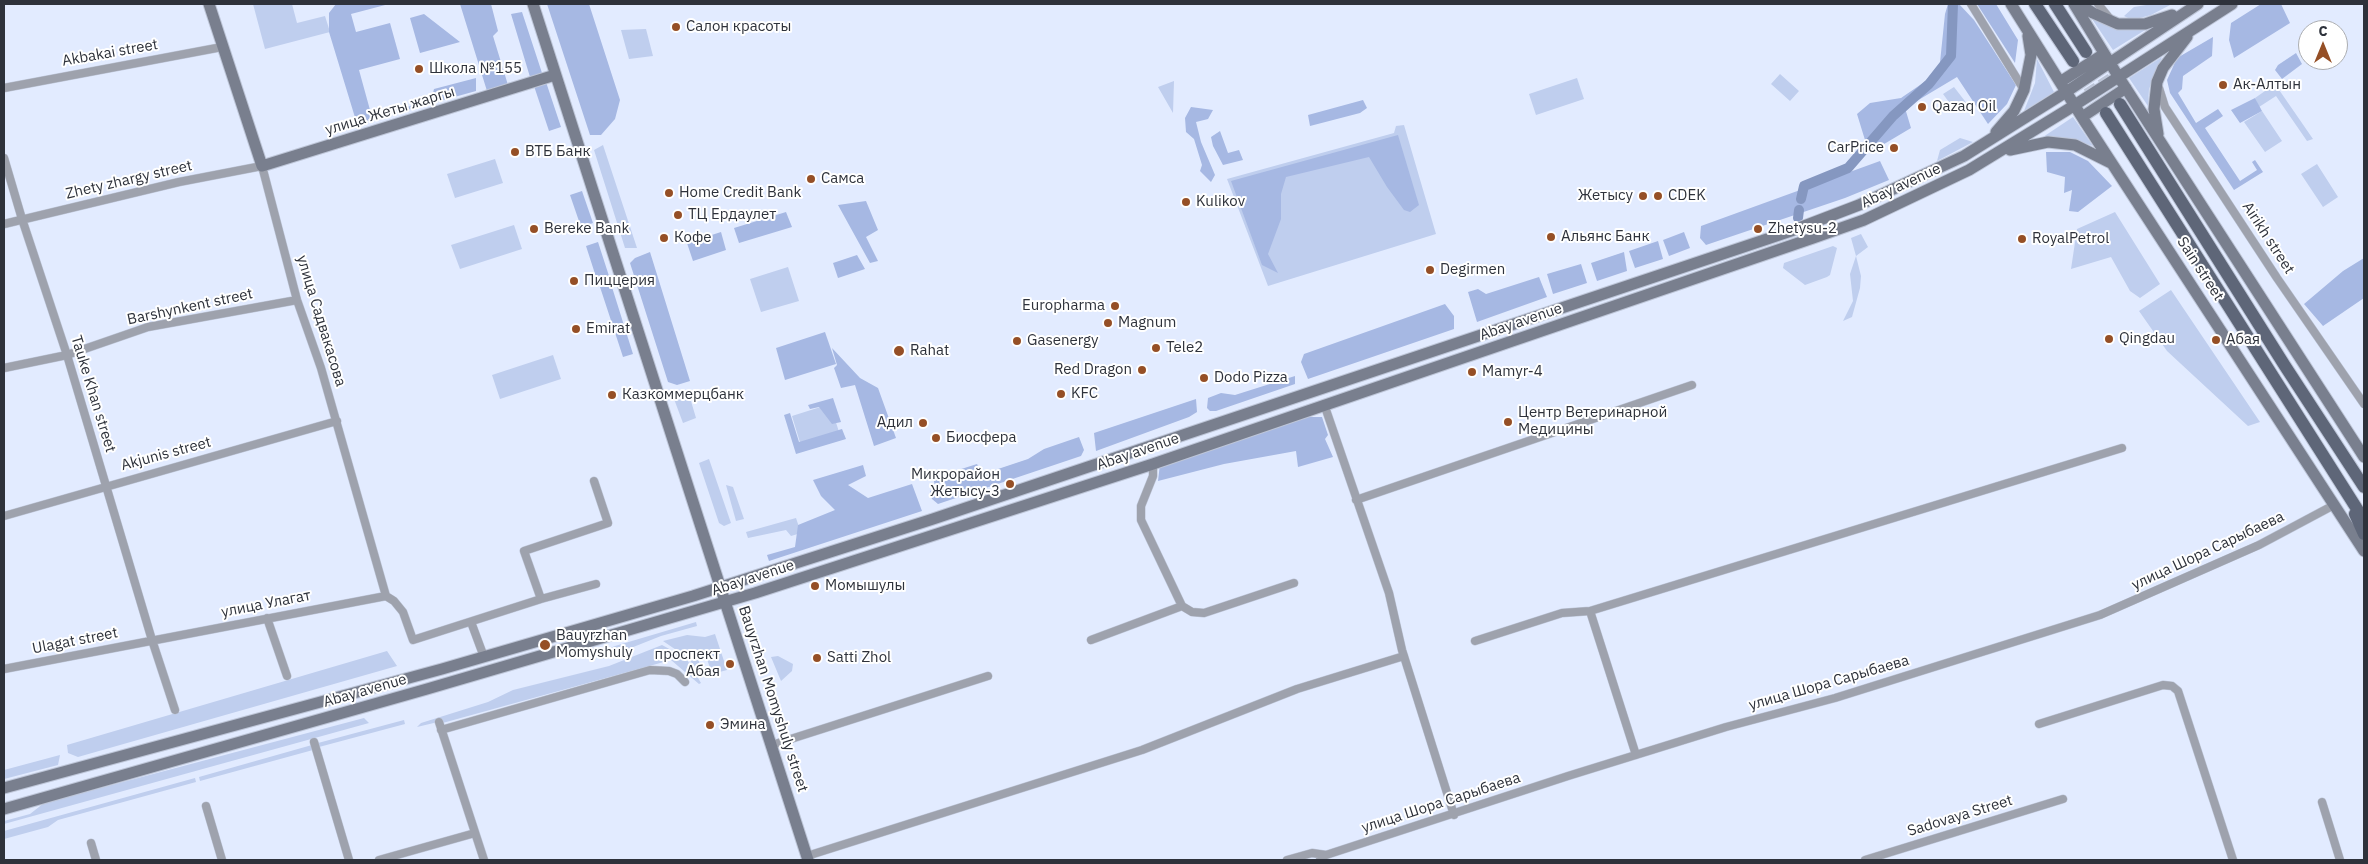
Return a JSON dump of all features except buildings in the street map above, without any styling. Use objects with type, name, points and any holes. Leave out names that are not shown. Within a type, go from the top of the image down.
[{"type":"main road","name":"улица Садвакасова","points":[[209,4],[262,166]]},
{"type":"main road","name":"Bauyrzhan Momyshuly street","points":[[533,4],[808,858]]},
{"type":"main road","name":"Sain street","points":[[2011,4],[2082,117],[2364,551]]},
{"type":"main road","points":[[2036,4],[2072,60]]},
{"type":"main road","points":[[2055,4],[2086,52]]},
{"type":"main road","points":[[2074,4],[2118,76],[2364,457]]},
{"type":"main road","points":[[2079,4],[2093,14],[2113,23],[2129,26],[2145,24],[2197,4]]},
{"type":"main road","points":[[2107,58],[2197,4]]},
{"type":"main road","name":"Abay avenue","points":[[4,809],[726,602],[1153,464],[1864,220],[1926,192],[1994,156],[2232,4]]},
{"type":"main road","points":[[1988,141],[2014,111],[2024,90],[2031,55],[2026,27]]},
{"type":"main road","points":[[2159,138],[2154,109],[2156,82],[2174,53],[2196,28]]},
{"type":"main road","name":"Abay avenue","points":[[4,788],[484,657],[721,586],[924,522],[1791,231],[1859,205],[1919,178],[1988,141],[2107,58]]},
{"type":"main road","name":"улица Жеты жаргы","points":[[262,166],[556,75]]},
{"type":"main road","points":[[2082,117],[2126,88]]},
{"type":"main road","name":"Sain street","points":[[2120,104],[2284,366],[2363,485]]},
{"type":"main road","name":"Sain street","points":[[2106,113],[2364,520]]},
{"type":"main road","points":[[1994,156],[2023,146],[2048,142],[2074,145],[2113,164]]},
{"type":"main road","points":[[2344,489],[2364,534]]},
{"type":"street","points":[[1971,4],[2024,90]]},
{"type":"street","points":[[2098,4],[2113,23]]},
{"type":"street","name":"Akbakai street","points":[[4,88],[222,47]]},
{"type":"street","name":"Airikh street","points":[[2156,82],[2165,107],[2277,278],[2364,404]]},
{"type":"street","name":"Tauke Khan street","points":[[4,158],[67,355],[152,640],[175,710]]},
{"type":"street","name":"Zhety zhargy street","points":[[4,224],[179,182],[262,166]]},
{"type":"street","name":"улица Садвакасова","points":[[262,166],[297,300],[337,421],[386,596],[394,601],[403,612],[412,640],[471,622]]},
{"type":"street","name":"Barshynkent street","points":[[4,368],[67,355],[148,327],[297,300]]},
{"type":"street","points":[[1356,500],[1692,385]]},
{"type":"street","points":[[1324,404],[1395,612],[1404,656],[1454,815]]},
{"type":"street","name":"Akjunis street","points":[[4,516],[106,485],[337,421]]},
{"type":"street","points":[[1475,640],[1562,613],[1590,611],[2122,448]]},
{"type":"street","points":[[1153,464],[1153,476],[1140,506],[1141,520],[1182,606],[1192,612],[1204,612],[1294,583]]},
{"type":"street","points":[[541,600],[524,551],[608,524],[594,481]]},
{"type":"street","name":"улица Шора Сарыбаева","points":[[1287,860],[1312,854],[1323,858],[1636,755],[1726,727],[1853,692],[2117,609],[2259,545],[2334,505]]},
{"type":"street","points":[[484,657],[471,622],[596,584]]},
{"type":"street","name":"улица Улагат","points":[[152,640],[386,596]]},
{"type":"street","points":[[1091,640],[1182,606]]},
{"type":"street","points":[[1590,611],[1636,755]]},
{"type":"street","points":[[267,618],[287,676]]},
{"type":"street","name":"Ulagat street","points":[[4,669],[152,640]]},
{"type":"street","points":[[808,858],[1142,750],[1297,689],[1404,656]]},
{"type":"street","points":[[484,860],[440,726],[650,670],[669,671],[677,674],[685,682]]},
{"type":"street","points":[[772,745],[988,676]]},
{"type":"street","points":[[2039,724],[2164,685],[2172,686],[2178,691],[2233,860]]},
{"type":"street","points":[[314,742],[349,860]]},
{"type":"street","name":"Sadovaya Street","points":[[1865,860],[2062,798]]},
{"type":"street","points":[[2322,802],[2340,860]]},
{"type":"street","points":[[206,806],[222,860]]},
{"type":"street","points":[[378,860],[475,832]]},
{"type":"street","points":[[91,843],[96,860]]},
{"type":"shaded area","points":[[253,4],[292,4],[297,23],[325,16],[330,32],[265,49]]},
{"type":"shaded area","points":[[336,4],[389,4],[351,14],[356,32],[390,23],[400,59],[359,70],[370,110],[386,112],[431,101],[434,89],[476,78],[476,91],[357,124],[329,32],[329,13]]},
{"type":"shaded area","points":[[460,4],[491,4],[498,31],[493,36],[508,85],[487,91]]},
{"type":"shaded area","points":[[547,4],[589,4],[620,100],[615,119],[601,135],[590,135]]},
{"type":"shaded area","points":[[1948,4],[1959,4],[1974,20],[2016,85],[2007,104],[1988,124],[1957,77],[1905,108],[1911,128],[1869,153],[1857,114],[1870,103],[1901,98],[1939,72],[1945,14]]},
{"type":"shaded area","points":[[1977,4],[1996,4],[2018,40],[2015,63]]},
{"type":"shaded area","points":[[2152,4],[2172,4],[2151,15],[2132,20],[2124,16],[2134,7]]},
{"type":"shaded area","points":[[2261,4],[2281,4],[2290,23],[2234,58],[2229,40],[2231,23]]},
{"type":"shaded area","points":[[522,12],[542,73],[530,77],[511,14]]},
{"type":"shaded area","points":[[424,14],[460,42],[420,53],[410,18]]},
{"type":"shaded area","points":[[2090,16],[2150,27],[2113,50]]},
{"type":"shaded area","points":[[646,29],[653,56],[629,59],[621,30]]},
{"type":"shaded area","points":[[2213,37],[2212,56],[2183,76],[2182,89],[2178,93],[2196,123],[2218,109],[2223,116],[2205,128],[2240,181],[2257,170],[2252,162],[2255,160],[2263,172],[2234,190],[2170,93],[2167,80],[2177,58]]},
{"type":"shaded area","points":[[2296,53],[2298,57],[2298,67],[2282,79],[2275,70],[2278,65]]},
{"type":"shaded area","points":[[2162,57],[2149,89],[2148,106],[2129,78]]},
{"type":"shaded area","points":[[2037,59],[2054,92],[2024,111],[2035,83]]},
{"type":"shaded area","points":[[1780,74],[1799,91],[1790,101],[1771,84]]},
{"type":"shaded area","points":[[1577,78],[1584,99],[1536,115],[1529,94]]},
{"type":"shaded area","points":[[1174,81],[1173,113],[1158,87]]},
{"type":"shaded area","points":[[546,82],[561,127],[549,131],[534,86]]},
{"type":"shaded area","points":[[2275,84],[2313,139],[2307,141],[2276,96],[2259,107],[2255,98]]},
{"type":"shaded area","points":[[1954,87],[1968,105],[1957,113],[1943,94]]},
{"type":"shaded area","points":[[2255,98],[2262,111],[2240,123],[2231,110]]},
{"type":"shaded area","points":[[1363,100],[1367,108],[1360,113],[1310,126],[1308,115]]},
{"type":"shaded area","points":[[1191,107],[1213,110],[1208,119],[1196,122],[1201,142],[1215,175],[1211,182],[1200,171],[1202,165],[1194,139],[1186,132],[1185,118]]},
{"type":"shaded area","points":[[2262,111],[2282,141],[2265,152],[2244,122]]},
{"type":"shaded area","points":[[2073,117],[2093,146],[2068,138],[2043,137]]},
{"type":"shaded area","points":[[1404,125],[1436,234],[1268,286],[1227,179],[1394,133],[1396,126]]},
{"type":"shaded area","points":[[1220,131],[1228,153],[1239,150],[1243,160],[1223,165],[1213,146],[1211,137]]},
{"type":"shaded area","points":[[1398,135],[1419,205],[1410,212],[1404,210],[1387,187],[1369,157],[1286,177],[1281,194],[1281,219],[1268,254],[1278,273],[1262,265],[1231,181]]},
{"type":"shaded area","points":[[1960,138],[1973,142],[1937,161],[1940,150]]},
{"type":"shaded area","points":[[603,145],[637,248],[625,248],[594,150]]},
{"type":"shaded area","points":[[2046,152],[2070,152],[2088,161],[2112,186],[2078,212],[2069,211],[2072,190],[2064,193],[2065,177],[2047,172]]},
{"type":"shaded area","points":[[495,159],[503,183],[455,198],[447,174]]},
{"type":"shaded area","points":[[1880,161],[1889,180],[1845,198],[1706,245],[1700,238],[1701,226]]},
{"type":"shaded area","points":[[2317,164],[2338,197],[2323,207],[2301,174]]},
{"type":"shaded area","points":[[582,191],[593,223],[581,227],[570,195]]},
{"type":"shaded area","points":[[866,201],[878,230],[866,237],[878,261],[870,263],[838,205]]},
{"type":"shaded area","points":[[786,212],[792,227],[739,243],[734,228]]},
{"type":"shaded area","points":[[2115,212],[2160,284],[2140,298],[2130,291],[2111,257],[2071,269],[2077,229]]},
{"type":"shaded area","points":[[514,225],[522,249],[460,269],[451,245]]},
{"type":"shaded area","points":[[721,232],[726,250],[693,261],[687,243]]},
{"type":"shaded area","points":[[1684,232],[1690,248],[1669,256],[1663,240]]},
{"type":"shaded area","points":[[1861,234],[1868,247],[1856,256],[1851,238]]},
{"type":"shaded area","points":[[1658,241],[1663,259],[1635,268],[1629,251]]},
{"type":"shaded area","points":[[598,242],[609,276],[597,280],[586,246]]},
{"type":"shaded area","points":[[1833,246],[1837,248],[1830,275],[1827,277],[1805,285],[1783,268],[1784,263]]},
{"type":"shaded area","points":[[650,252],[690,381],[677,385],[668,382],[630,263],[635,258]]},
{"type":"shaded area","points":[[1624,252],[1627,271],[1597,281],[1591,263]]},
{"type":"shaded area","points":[[857,255],[865,269],[838,278],[833,263]]},
{"type":"shaded area","points":[[1856,256],[1861,276],[1860,288],[1852,317],[1843,321],[1853,301],[1850,274]]},
{"type":"shaded area","points":[[2364,258],[2364,298],[2323,326],[2304,304],[2343,271]]},
{"type":"shaded area","points":[[1581,264],[1587,283],[1553,294],[1547,274]]},
{"type":"shaded area","points":[[788,267],[799,301],[761,312],[750,279]]},
{"type":"shaded area","points":[[1539,277],[1547,297],[1477,322],[1468,292],[1478,289],[1486,294]]},
{"type":"shaded area","points":[[611,284],[633,354],[623,357],[600,287]]},
{"type":"shaded area","points":[[2171,290],[2260,422],[2248,426],[2167,351],[2139,311]]},
{"type":"shaded area","points":[[1445,304],[1454,316],[1454,329],[1308,379],[1301,362],[1304,354]]},
{"type":"shaded area","points":[[825,332],[836,364],[785,380],[776,348]]},
{"type":"shaded area","points":[[832,348],[860,378],[878,388],[896,438],[874,446],[855,385],[841,388],[834,368],[837,365]]},
{"type":"shaded area","points":[[553,355],[561,379],[500,399],[492,375]]},
{"type":"shaded area","points":[[1295,376],[1295,384],[1216,411],[1210,411],[1207,408],[1208,398],[1221,393],[1235,395]]},
{"type":"shaded area","points":[[688,391],[696,418],[683,423],[674,399],[679,394]]},
{"type":"shaded area","points":[[833,398],[841,422],[832,424],[819,407],[810,409],[808,405]]},
{"type":"shaded area","points":[[1196,399],[1197,412],[1189,417],[1096,451],[1094,433]]},
{"type":"shaded area","points":[[830,404],[841,438],[802,449],[792,416]]},
{"type":"shaded area","points":[[790,413],[799,442],[842,429],[846,439],[796,454],[784,415]]},
{"type":"shaded area","points":[[1298,417],[1322,417],[1328,435],[1325,439],[1333,457],[1298,467],[1296,451],[1224,464],[1158,481],[1160,464]]},
{"type":"shaded area","points":[[1079,437],[1084,450],[1081,456],[938,504],[932,499],[930,491],[936,489],[933,478],[977,464],[983,474],[1028,459],[1044,449]]},
{"type":"shaded area","points":[[709,459],[731,523],[724,526],[719,523],[699,463]]},
{"type":"shaded area","points":[[863,465],[866,476],[848,485],[868,498],[912,484],[922,511],[769,561],[767,555],[795,547],[798,525],[835,510],[821,496],[813,480]]},
{"type":"shaded area","points":[[726,485],[733,487],[744,519],[736,521]]},
{"type":"shaded area","points":[[796,518],[801,533],[791,536],[786,530],[748,538],[746,532]]},
{"type":"shaded area","points":[[696,622],[697,626],[661,636],[603,659],[601,652],[615,646]]},
{"type":"shaded area","points":[[715,634],[727,670],[712,674],[705,653],[697,655],[702,672],[699,672],[688,658],[663,641],[687,635],[705,637]]},
{"type":"shaded area","points":[[662,645],[686,658],[701,683],[699,684],[671,660],[439,724],[438,722],[417,727],[421,723],[488,702],[513,690],[609,666]]},
{"type":"shaded area","points":[[387,651],[397,666],[78,757],[68,753],[67,745]]},
{"type":"shaded area","points":[[778,656],[793,664],[792,671],[781,681],[771,657]]},
{"type":"shaded area","points":[[364,718],[369,723],[4,824],[4,821],[30,814],[44,803]]},
{"type":"shaded area","points":[[404,720],[405,724],[319,747],[318,743]]},
{"type":"shaded area","points":[[312,745],[313,750],[200,781],[199,777]]},
{"type":"shaded area","points":[[60,755],[58,765],[4,779],[4,770]]},
{"type":"shaded area","points":[[195,778],[196,782],[58,820],[48,827],[4,839],[4,831]]},
{"type":"waterway","points":[[1801,199],[1804,186],[1848,168],[1893,116],[1929,84],[1951,56],[1953,4]]},
{"type":"waterway","points":[[1798,218],[1799,210]]},
{"type":"tunnel","points":[[2093,62],[2120,104]]},
{"type":"tunnel","points":[[2079,71],[2106,113]]},
{"type":"place","name":"Салон красоты","points":[[676,27]]},
{"type":"place","name":"Школа №155","points":[[419,69]]},
{"type":"place","name":"Ак-Алтын","points":[[2223,85]]},
{"type":"place","name":"Qazaq Oil","points":[[1922,107]]},
{"type":"place","name":"CarPrice","points":[[1894,148]]},
{"type":"place","name":"ВТБ Банк","points":[[515,152]]},
{"type":"place","name":"Самса","points":[[811,179]]},
{"type":"place","name":"Home Credit Bank","points":[[669,193]]},
{"type":"place","name":"Жетысу","points":[[1643,196]]},
{"type":"place","name":"CDEK","points":[[1658,196]]},
{"type":"place","name":"Kulikov","points":[[1186,202]]},
{"type":"place","name":"ТЦ Ердаулет","points":[[678,215]]},
{"type":"place","name":"Bereke Bank","points":[[534,229]]},
{"type":"place","name":"Zhetysu-2","points":[[1758,229]]},
{"type":"place","name":"Альянс Банк","points":[[1551,237]]},
{"type":"place","name":"Кофе","points":[[664,238]]},
{"type":"place","name":"RoyalPetrol","points":[[2022,239]]},
{"type":"place","name":"Degirmen","points":[[1430,270]]},
{"type":"place","name":"Пиццерия","points":[[574,281]]},
{"type":"place","name":"Europharma","points":[[1115,306]]},
{"type":"place","name":"Magnum","points":[[1108,323]]},
{"type":"place","name":"Emirat","points":[[576,329]]},
{"type":"place","name":"Qingdau","points":[[2109,339]]},
{"type":"place","name":"Абая","points":[[2216,340]]},
{"type":"place","name":"Gasenergy","points":[[1017,341]]},
{"type":"place","name":"Tele2","points":[[1156,348]]},
{"type":"place","name":"Rahat","points":[[899,351]]},
{"type":"place","name":"Red Dragon","points":[[1142,370]]},
{"type":"place","name":"Mamyr-4","points":[[1472,372]]},
{"type":"place","name":"Dodo Pizza","points":[[1204,378]]},
{"type":"place","name":"KFC","points":[[1061,394]]},
{"type":"place","name":"Казкоммерцбанк","points":[[612,395]]},
{"type":"place","name":"Центр Ветеринарной Медицины","points":[[1508,422]]},
{"type":"place","name":"Адил","points":[[923,423]]},
{"type":"place","name":"Биосфера","points":[[936,438]]},
{"type":"place","name":"Микрорайон Жетысу-3","points":[[1010,484]]},
{"type":"place","name":"Момышулы","points":[[815,586]]},
{"type":"place","name":"Bauyrzhan Momyshuly","points":[[545,645]]},
{"type":"place","name":"Satti Zhol","points":[[817,658]]},
{"type":"place","name":"проспект Абая","points":[[730,664]]},
{"type":"place","name":"Эмина","points":[[710,725]]}]
